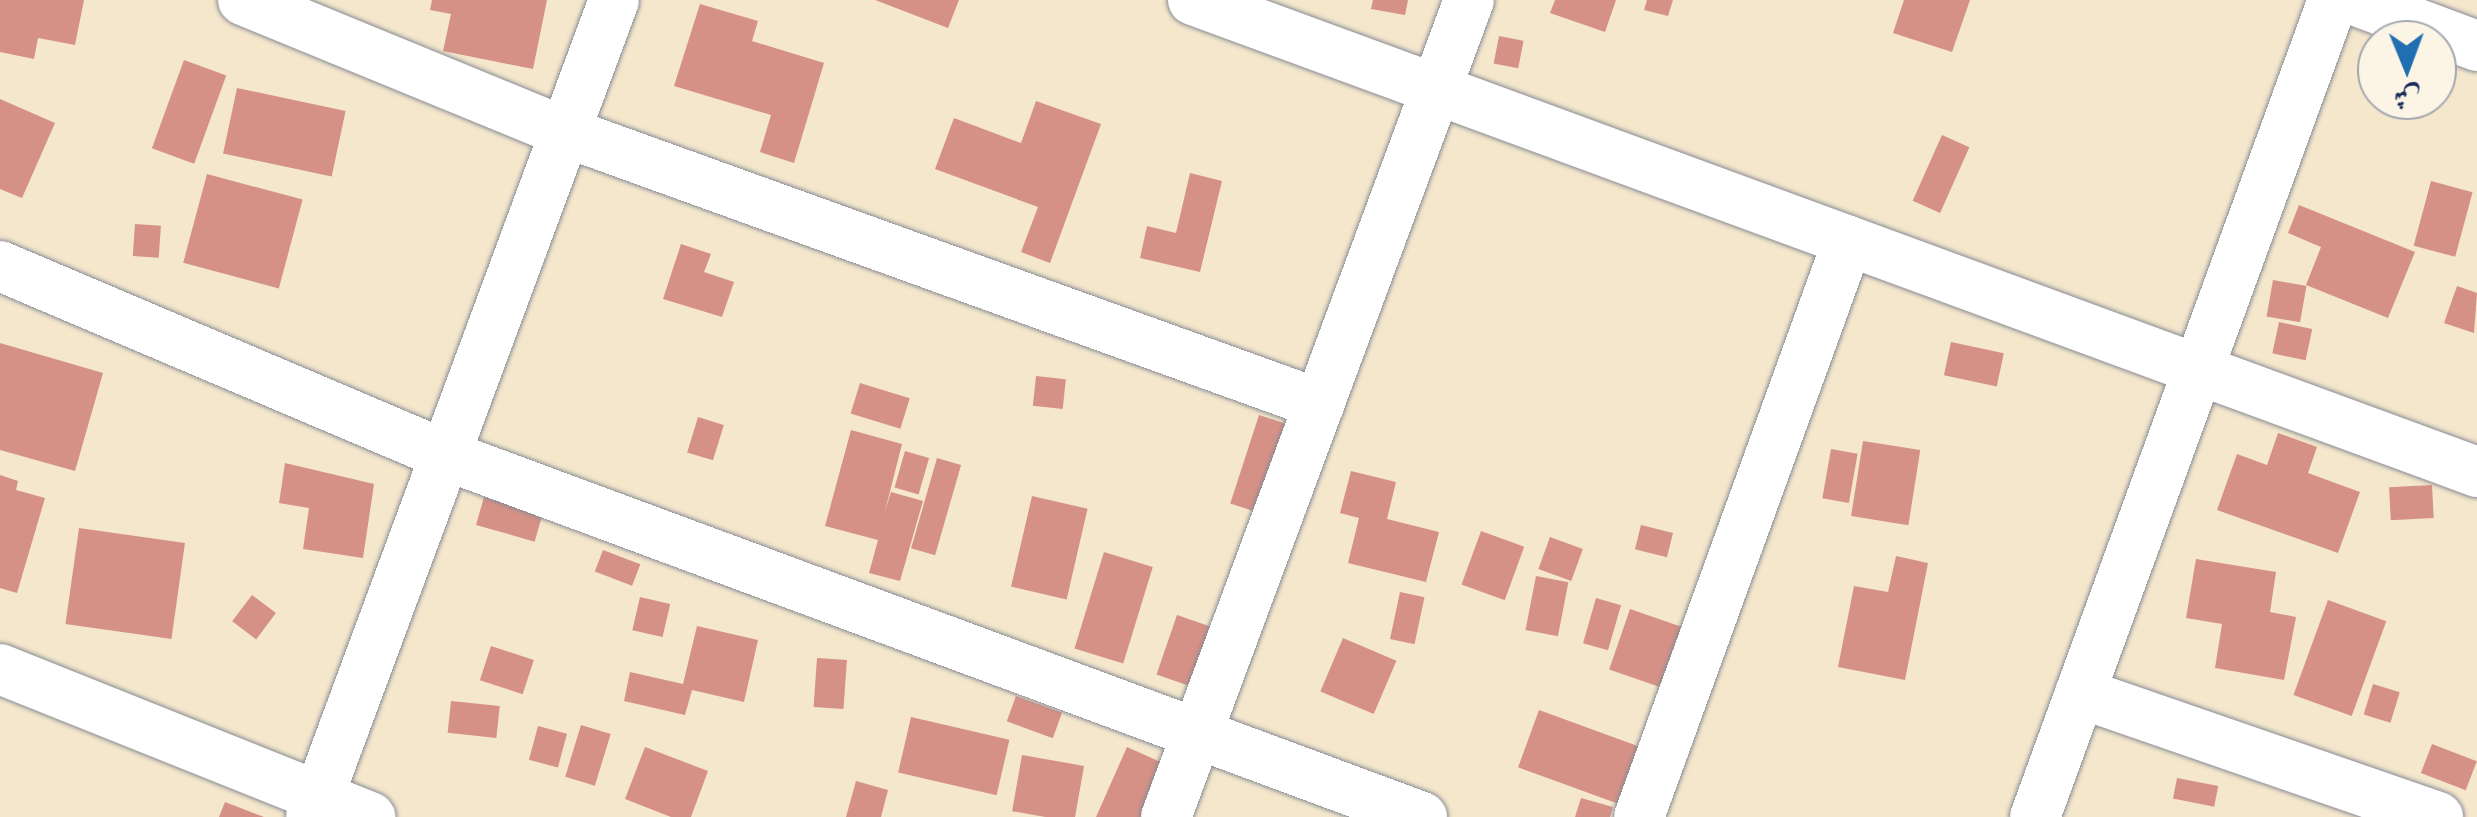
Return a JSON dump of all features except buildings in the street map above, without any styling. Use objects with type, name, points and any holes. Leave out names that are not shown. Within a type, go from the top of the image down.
[{"type":"street","points":[[243,0],[564,132],[1319,404]]},
{"type":"street","points":[[315,807],[614,0]]},
{"type":"street","points":[[1193,0],[2477,472]]},
{"type":"street","points":[[1166,817],[1468,0]]},
{"type":"street","points":[[2034,817],[2333,0]]},
{"type":"street","points":[[2354,0],[2477,46]]},
{"type":"street","points":[[1640,817],[1848,241]]},
{"type":"street","points":[[0,266],[445,455],[1422,817]]},
{"type":"street","points":[[0,669],[315,807],[370,817]]},
{"type":"street","points":[[2080,692],[2438,817]]}]
